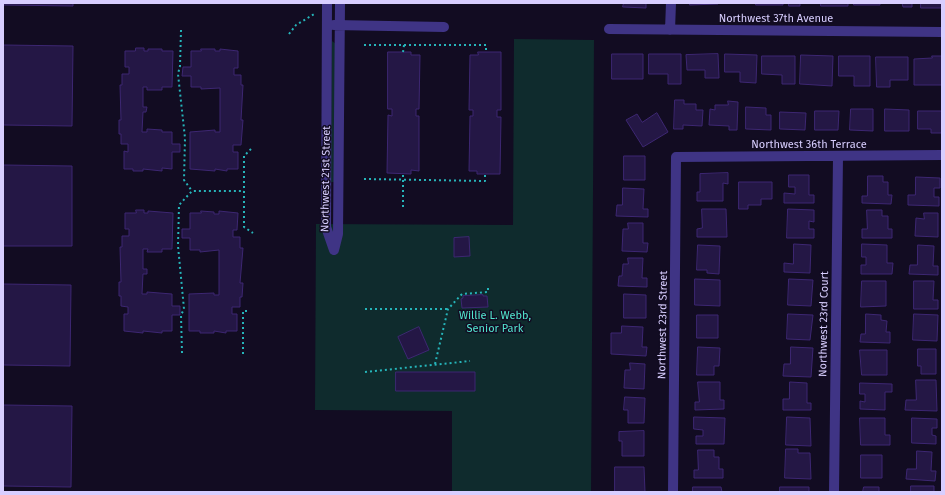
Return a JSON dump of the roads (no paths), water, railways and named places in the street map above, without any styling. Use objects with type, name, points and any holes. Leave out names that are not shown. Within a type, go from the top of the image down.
[{"type":"street","name":"Northwest 21st Street","points":[[324,6],[327,25],[326,228],[334,250],[338,234],[340,3]]},
{"type":"street","points":[[670,30],[671,3]]},
{"type":"street","points":[[327,25],[444,27]]},
{"type":"street","name":"Northwest 37th Avenue","points":[[609,29],[942,32]]},
{"type":"street","name":"Northwest 36th Terrace","points":[[676,157],[942,155]]},
{"type":"street","name":"Northwest 23rd Court","points":[[834,492],[838,156]]},
{"type":"street","name":"Northwest 23rd Street","points":[[673,492],[676,157]]},
{"type":"park label","name":"Willie L. Webb, Senior Park","points":[[495,322]]}]
